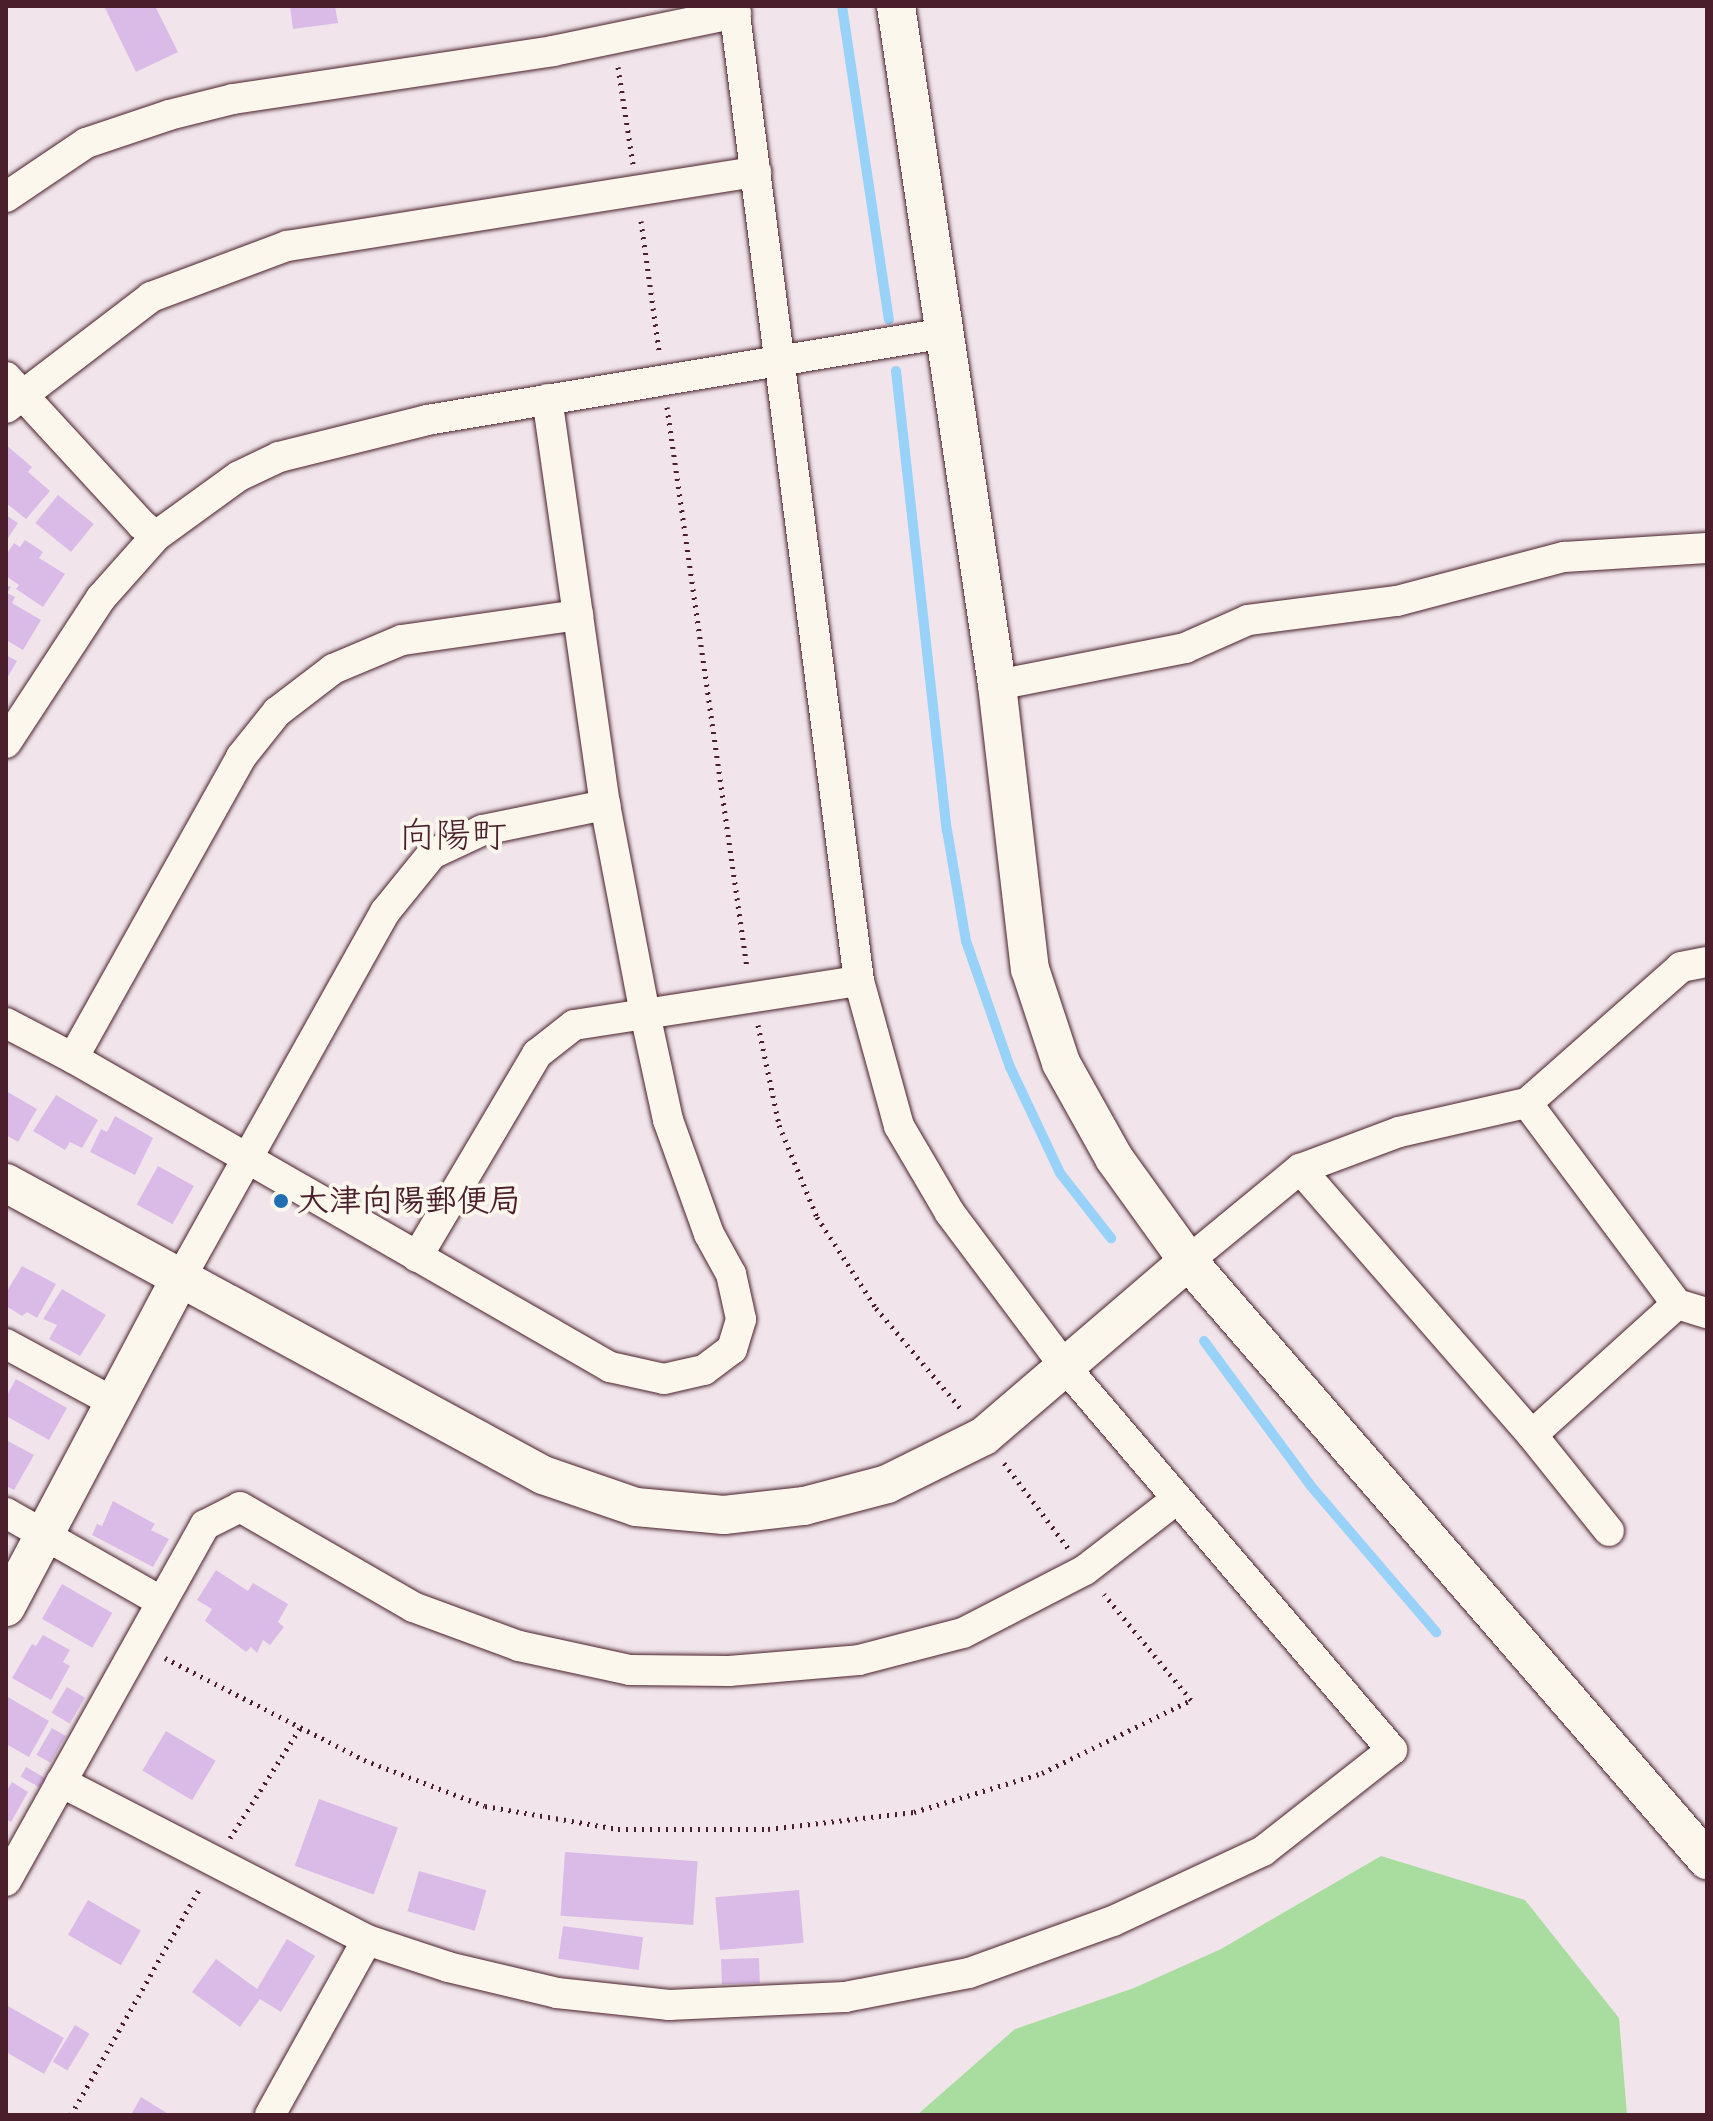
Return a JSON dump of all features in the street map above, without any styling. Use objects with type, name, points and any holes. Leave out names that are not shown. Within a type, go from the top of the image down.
[{"type":"street","points":[[896,6],[997,685],[1030,969],[1057,1049],[1114,1158],[1188,1261],[1707,1860]]},
{"type":"street","points":[[6,197],[86,143],[169,115],[233,99],[553,51],[735,10],[859,981],[899,1126],[950,1213],[1066,1368],[1392,1750],[1263,1851],[1113,1921],[969,1973],[845,1997],[669,2005],[557,1993],[448,1967],[367,1940],[61,1782]]},
{"type":"street","points":[[156,536],[11,393],[151,297],[287,246],[756,172]]},
{"type":"street","points":[[6,743],[101,598],[156,536],[239,476],[279,457],[427,420],[945,333]]},
{"type":"street","points":[[6,1023],[73,1058],[610,1367],[664,1379],[704,1370],[732,1349],[741,1319],[731,1274],[709,1234],[668,1120],[645,1014],[605,805],[547,399]]},
{"type":"street","points":[[997,685],[1185,648],[1248,620],[1397,601],[1564,557],[1707,548]]},
{"type":"street","points":[[73,1058],[241,757],[277,712],[333,669],[402,640],[578,615]]},
{"type":"street","points":[[6,1607],[181,1277],[385,912],[432,854],[483,830],[605,805]]},
{"type":"street","points":[[6,1183],[543,1475],[636,1507],[724,1515],[804,1506],[887,1484],[984,1436],[1270,1190],[1300,1169],[1399,1132],[1527,1103],[1681,967],[1707,962]]},
{"type":"street","points":[[417,1257],[537,1054],[574,1025],[859,981]]},
{"type":"street","points":[[1527,1103],[1677,1304],[1707,1313]]},
{"type":"street","points":[[1300,1169],[1532,1435],[1609,1531]]},
{"type":"street","points":[[1532,1435],[1677,1304]]},
{"type":"street","points":[[6,1344],[115,1403]]},
{"type":"street","points":[[6,1881],[136,1643],[205,1525],[240,1507],[413,1607],[519,1646],[630,1670],[729,1671],[859,1660],[963,1633],[1085,1570],[1177,1499]]},
{"type":"street","points":[[6,1513],[160,1601]]},
{"type":"street","points":[[270,2115],[367,1940]]},
{"type":"path","points":[[136,1643],[364,1760],[485,1806],[618,1829],[768,1829],[914,1812],[1042,1773],[1191,1700],[1085,1570],[984,1436],[876,1308],[817,1217],[779,1125],[752,998],[613,38]]},
{"type":"path","points":[[71,2115],[214,1863],[300,1728]]},
{"type":"green space","points":[[1381,1856],[1525,1900],[1619,2018],[1627,2115],[917,2115],[1015,2029],[1134,1988],[1221,1949]]},
{"type":"building","points":[[104,6],[155,6],[178,52],[136,72]]},
{"type":"building","points":[[290,6],[335,6],[338,23],[293,29]]},
{"type":"building","points":[[6,445],[32,467],[28,472],[50,491],[26,519],[6,503]]},
{"type":"building","points":[[58,495],[94,524],[71,552],[35,523]]},
{"type":"building","points":[[6,515],[18,523],[6,541]]},
{"type":"building","points":[[25,540],[43,552],[39,558],[65,574],[43,607],[16,589],[19,585],[6,576],[6,555],[14,543],[20,547]]},
{"type":"building","points":[[6,585],[11,587],[7,593],[15,597],[12,603],[41,620],[23,650],[6,640]]},
{"type":"building","points":[[6,655],[17,661],[6,680]]},
{"type":"building","points":[[6,1091],[37,1109],[18,1142],[6,1135]]},
{"type":"building","points":[[56,1095],[98,1120],[82,1148],[70,1142],[65,1150],[33,1131]]},
{"type":"building","points":[[115,1116],[153,1138],[135,1175],[90,1152],[101,1129],[107,1132]]},
{"type":"building","points":[[158,1166],[194,1186],[173,1224],[137,1204]]},
{"type":"building","points":[[22,1266],[56,1284],[37,1318],[27,1312],[22,1316],[6,1306],[6,1293]]},
{"type":"building","points":[[62,1289],[106,1315],[80,1356],[49,1339],[57,1325],[43,1319]]},
{"type":"building","points":[[16,1379],[67,1408],[49,1440],[6,1416],[6,1397]]},
{"type":"building","points":[[6,1440],[34,1455],[14,1490],[6,1486]]},
{"type":"building","points":[[113,1501],[155,1524],[151,1530],[169,1539],[153,1567],[92,1535],[97,1524],[102,1526]]},
{"type":"building","points":[[216,1570],[248,1591],[253,1583],[288,1604],[278,1622],[284,1627],[270,1645],[263,1640],[257,1653],[251,1647],[246,1652],[205,1621],[212,1609],[197,1600]]},
{"type":"building","points":[[62,1584],[112,1613],[92,1648],[42,1619]]},
{"type":"building","points":[[43,1635],[70,1650],[63,1662],[70,1666],[51,1700],[12,1678],[32,1644],[36,1646]]},
{"type":"building","points":[[67,1687],[85,1698],[70,1724],[52,1713]]},
{"type":"building","points":[[6,1696],[49,1721],[29,1757],[6,1744]]},
{"type":"building","points":[[52,1728],[66,1736],[50,1763],[36,1755]]},
{"type":"building","points":[[166,1731],[216,1761],[192,1800],[142,1770]]},
{"type":"building","points":[[26,1767],[45,1778],[40,1788],[20,1777]]},
{"type":"building","points":[[12,1782],[28,1792],[11,1822],[6,1819],[6,1792]]},
{"type":"building","points":[[319,1799],[398,1828],[374,1894],[295,1866]]},
{"type":"building","points":[[565,1852],[698,1861],[693,1925],[561,1916]]},
{"type":"building","points":[[419,1871],[486,1890],[475,1931],[407,1911]]},
{"type":"building","points":[[799,1890],[804,1943],[720,1950],[715,1897]]},
{"type":"building","points":[[88,1900],[141,1930],[121,1965],[68,1935]]},
{"type":"building","points":[[563,1926],[643,1937],[639,1970],[558,1959]]},
{"type":"building","points":[[287,1939],[315,1956],[281,2012],[260,1999],[240,2027],[192,1992],[216,1959],[257,1989]]},
{"type":"building","points":[[759,1958],[760,1983],[722,1984],[721,1959]]},
{"type":"building","points":[[6,2005],[64,2038],[44,2074],[6,2052]]},
{"type":"building","points":[[75,2025],[90,2034],[67,2071],[53,2062]]},
{"type":"building","points":[[141,2097],[170,2115],[131,2115]]},
{"type":"waterway","points":[[842,6],[889,320]]},
{"type":"waterway","points":[[896,371],[947,830],[966,941],[1010,1067],[1060,1173],[1111,1238]]},
{"type":"waterway","points":[[1204,1341],[1310,1485],[1436,1632]]},
{"type":"place","name":"大津向陽郵便局","points":[[281,1201]]},
{"type":"district","name":"向陽町","points":[[453,836]]}]
